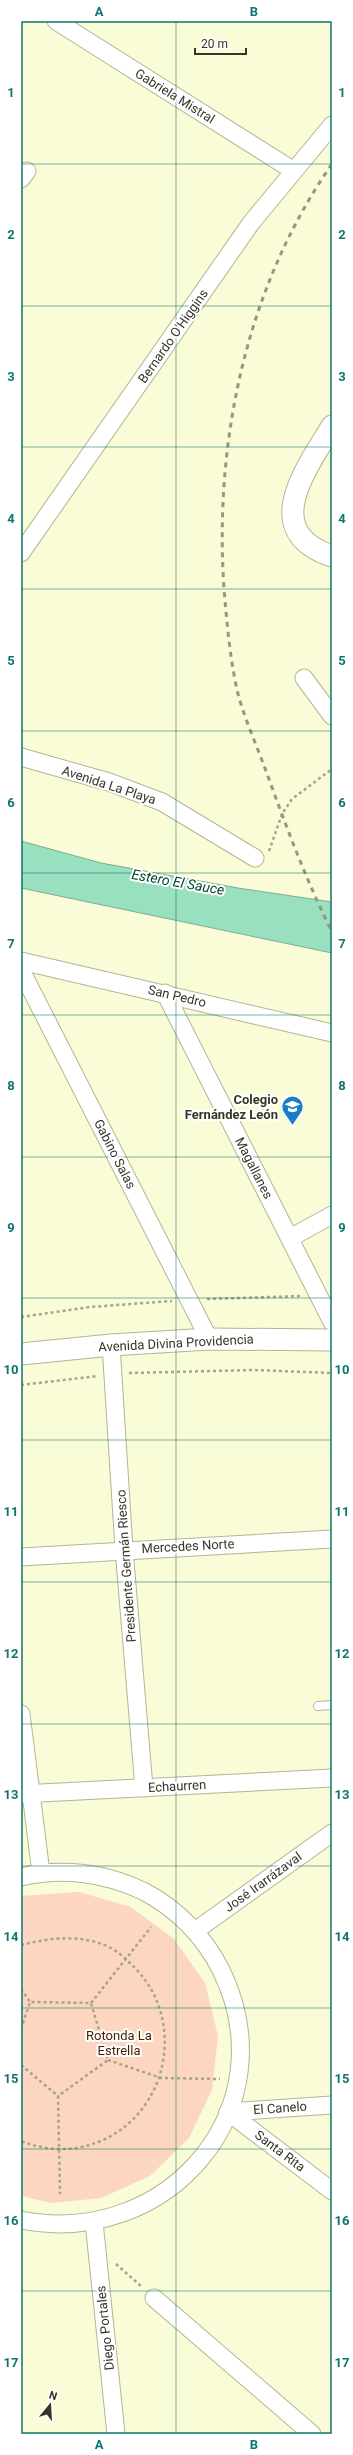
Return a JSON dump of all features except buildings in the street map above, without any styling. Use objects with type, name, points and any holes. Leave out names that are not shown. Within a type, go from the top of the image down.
[{"type":"street","name":"Gabriela Mistral","points":[[56,21],[294,171]]},
{"type":"street","name":"Bernardo O'Higgins","points":[[24,544],[251,223],[332,125]]},
{"type":"street","points":[[332,426],[296,488],[292,509],[297,531],[313,547],[332,556]]},
{"type":"street","points":[[304,678],[332,716]]},
{"type":"street","name":"Avenida La Playa","points":[[21,757],[109,782],[162,802],[255,858]]},
{"type":"street","name":"San Pedro","points":[[21,961],[165,993],[332,1033]]},
{"type":"street","name":"Gabino Salas","points":[[21,970],[209,1339]]},
{"type":"street","name":"Magallanes","points":[[165,993],[332,1322]]},
{"type":"street","points":[[290,1238],[332,1215]]},
{"type":"street","name":"Avenida Divina Providencia","points":[[21,1354],[111,1345],[209,1339],[332,1340]]},
{"type":"street","name":"Presidente Germán Riesco","points":[[111,1345],[124,1549],[144,1788]]},
{"type":"street","name":"Mercedes Norte","points":[[21,1557],[124,1549],[332,1539]]},
{"type":"street","points":[[21,1714],[26,1793],[41,1873]]},
{"type":"street","name":"Echaurren","points":[[26,1793],[332,1778]]},
{"type":"street","name":"José Irarrázaval","points":[[195,1931],[332,1833]]},
{"type":"street","points":[[21,1877],[41,1873],[79,1873],[128,1885],[167,1906],[195,1931],[217,1962],[232,1996],[239,2032],[237,2079],[228,2112],[209,2148],[181,2180],[150,2203],[126,2213],[94,2222],[59,2225],[21,2220]]},
{"type":"street","name":"El Canelo","points":[[228,2112],[332,2105]]},
{"type":"street","name":"Santa Rita","points":[[228,2112],[332,2191]]},
{"type":"street","name":"Diego Portales","points":[[94,2222],[116,2434]]},
{"type":"street","points":[[154,2298],[312,2434]]},
{"type":"lane","points":[[318,1706],[332,1705]]},
{"type":"path","points":[[255,858],[265,855],[272,848],[282,814],[292,799],[332,769]]},
{"type":"path","points":[[21,1317],[97,1307],[189,1300],[318,1296]]},
{"type":"path","points":[[21,1385],[113,1374],[254,1370],[332,1373]]},
{"type":"path","points":[[92,2003],[151,1926]]},
{"type":"path","points":[[21,1945],[57,1937],[84,1940],[107,1946],[126,1959],[145,1978],[156,1996],[163,2014],[166,2039],[161,2078],[138,2116],[126,2126],[110,2136],[79,2149],[42,2149],[21,2142]]},
{"type":"path","points":[[21,1989],[30,2002]]},
{"type":"path","points":[[30,2002],[92,2003]]},
{"type":"path","points":[[21,2029],[30,2002]]},
{"type":"path","points":[[92,2003],[108,2060]]},
{"type":"path","points":[[108,2060],[161,2078],[237,2079]]},
{"type":"path","points":[[58,2096],[108,2060]]},
{"type":"path","points":[[21,2065],[58,2096],[60,2194]]},
{"type":"path","points":[[97,2247],[154,2298]]},
{"type":"green space","name":"Rotonda La Estrella","points":[[79,1892],[131,1907],[174,1939],[205,1983],[218,2036],[212,2090],[189,2138],[150,2176],[101,2198],[52,2203],[21,2196],[21,1896]]},
{"type":"water","name":"Estero El Sauce","points":[[21,841],[101,863],[238,888],[332,902],[332,953],[21,888]]},
{"type":"railway","points":[[332,164],[302,212],[277,262],[257,314],[242,368],[231,422],[225,478],[222,534],[226,615],[238,694],[297,853],[332,932]]},
{"type":"place","name":"Colegio Fernández León","points":[[293,1126]]}]
